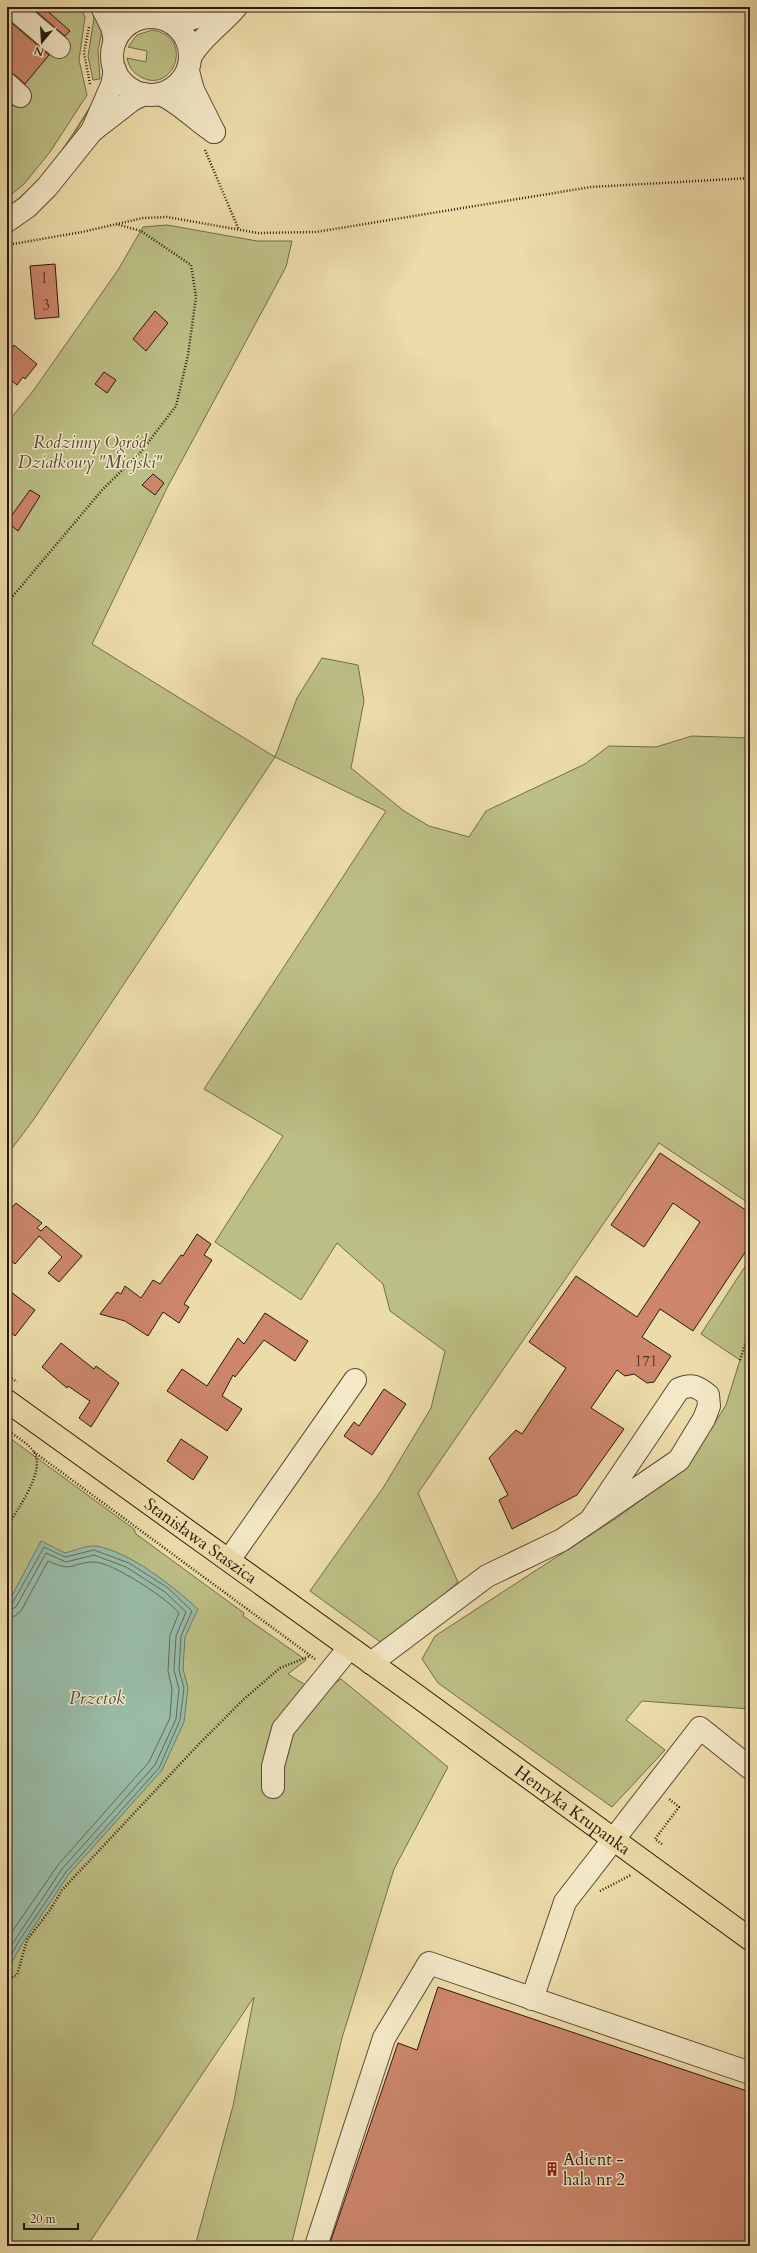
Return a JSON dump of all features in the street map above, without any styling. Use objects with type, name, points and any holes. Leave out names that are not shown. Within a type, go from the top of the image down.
[{"type":"main road","name":"Stanisława Staszica","points":[[7,1401],[395,1680]]},
{"type":"main road","name":"Henryka Krupanka","points":[[395,1680],[750,1939]]},
{"type":"street","points":[[12,7],[58,47]]},
{"type":"street","points":[[122,7],[141,18]]},
{"type":"street","points":[[172,22],[186,22],[215,11],[234,7]]},
{"type":"street","points":[[7,221],[27,207],[47,188],[92,131],[132,100],[177,86],[201,42],[222,24],[234,7]]},
{"type":"street","points":[[96,14],[112,27],[115,40]]},
{"type":"street","points":[[92,131],[112,85],[115,70],[112,55],[115,40],[125,26],[141,18],[160,17],[172,22],[188,40],[189,63],[196,96],[206,112],[214,132],[195,120],[172,100],[126,86],[115,70]]},
{"type":"street","points":[[228,1560],[355,1380]]},
{"type":"street","points":[[371,1663],[487,1576],[562,1540],[679,1460],[704,1419],[709,1406],[708,1395],[696,1386],[687,1385],[679,1389],[590,1520]]},
{"type":"street","points":[[273,1787],[273,1766],[283,1729],[349,1648]]},
{"type":"street","points":[[532,1999],[565,1902],[700,1728],[750,1768]]},
{"type":"street","points":[[316,2246],[384,2038],[429,1963],[750,2073]]},
{"type":"path","points":[[91,87],[86,72],[84,54],[96,14]]},
{"type":"path","points":[[201,145],[209,156],[222,195],[239,231]]},
{"type":"path","points":[[7,245],[82,232],[142,218],[167,217],[239,231],[258,233],[316,232],[591,187],[750,178]]},
{"type":"path","points":[[7,603],[103,489],[140,453],[176,406],[188,355],[196,297],[191,265],[141,231],[116,224]]},
{"type":"path","points":[[740,1360],[750,1330]]},
{"type":"path","points":[[7,1430],[34,1452],[330,1670]]},
{"type":"path","points":[[7,1527],[31,1487],[37,1462],[34,1452]]},
{"type":"path","points":[[7,1980],[17,1974],[27,1940],[50,1910],[62,1890],[198,1745],[280,1668],[310,1656]]},
{"type":"path","points":[[654,1788],[679,1807],[655,1839],[662,1844]]},
{"type":"path","points":[[596,1893],[634,1873]]},
{"type":"green space","points":[[7,7],[80,7],[85,17],[79,60],[87,95],[50,152],[24,184],[7,198]]},
{"type":"green space","points":[[91,7],[94,7],[103,26],[98,50],[100,79],[93,80],[88,56],[94,18]]},
{"type":"green space","points":[[152,30],[165,35],[173,43],[176,53],[175,63],[170,72],[162,78],[152,80],[136,74],[130,67],[127,58],[146,62],[147,51],[128,47],[137,35]]},
{"type":"green space","points":[[95,99],[69,143],[33,189],[7,210],[7,207],[34,185],[45,172]]},
{"type":"green space","name":"Rodzinny Ogród Działkowy \"Miejski\"","points":[[167,225],[257,241],[292,241],[286,267],[167,488],[92,644],[275,757],[34,1119],[7,1155],[7,423],[33,391],[118,270],[143,227]]},
{"type":"green space","points":[[322,658],[358,665],[364,701],[351,768],[404,811],[429,826],[469,837],[486,811],[585,764],[609,746],[656,747],[692,736],[750,738],[750,1204],[659,1143],[418,1493],[458,1582],[386,1646],[310,1591],[383,1488],[431,1408],[445,1351],[390,1311],[383,1284],[337,1243],[301,1300],[215,1242],[283,1136],[204,1089],[386,811],[275,757],[297,698]]},
{"type":"green space","points":[[750,1259],[750,1709],[642,1701],[626,1720],[665,1750],[612,1807],[438,1683],[422,1659],[435,1636],[615,1519],[688,1466],[726,1405],[740,1360],[701,1334]]},
{"type":"green space","points":[[7,1436],[134,1529],[136,1534],[244,1613],[243,1616],[306,1660],[288,1674],[318,1693],[341,1679],[448,1767],[394,1869],[342,2038],[291,2246],[195,2246],[233,2106],[254,1997],[87,2246],[7,2246]]},
{"type":"water","name":"Przetok","points":[[41,1541],[65,1553],[85,1547],[96,1546],[109,1549],[123,1555],[164,1581],[198,1609],[185,1637],[183,1669],[188,1688],[184,1722],[162,1770],[69,1874],[22,1944],[7,1971],[7,1605]]},
{"type":"building","points":[[31,7],[43,7],[70,31],[65,36]]},
{"type":"building","points":[[7,19],[49,55],[25,84],[15,75],[7,72]]},
{"type":"building","points":[[55,264],[59,317],[35,319],[30,266]]},
{"type":"building","points":[[155,311],[168,323],[146,351],[133,339]]},
{"type":"building","points":[[14,345],[37,364],[25,379],[23,377],[17,385],[7,377],[7,354]]},
{"type":"building","points":[[104,372],[116,380],[107,393],[95,384]]},
{"type":"building","points":[[153,474],[164,483],[155,495],[142,485]]},
{"type":"building","points":[[30,490],[40,496],[18,531],[7,522]]},
{"type":"building","points":[[660,1153],[750,1213],[750,1245],[693,1331],[660,1309],[642,1337],[671,1356],[654,1382],[647,1383],[634,1374],[625,1376],[617,1370],[591,1408],[624,1429],[577,1495],[512,1529],[499,1500],[508,1495],[489,1458],[516,1430],[522,1434],[566,1368],[529,1342],[576,1276],[637,1317],[700,1222],[673,1203],[644,1247],[611,1225]]},
{"type":"building","points":[[16,1203],[42,1223],[37,1228],[41,1231],[46,1226],[82,1256],[59,1282],[48,1273],[62,1257],[39,1236],[15,1264],[7,1257],[7,1213]]},
{"type":"building","points":[[197,1234],[211,1244],[204,1255],[212,1260],[184,1304],[189,1307],[179,1323],[163,1312],[148,1336],[125,1321],[100,1314],[117,1292],[121,1294],[125,1286],[141,1298],[153,1280],[160,1284],[181,1255],[183,1256]]},
{"type":"building","points":[[7,1289],[35,1310],[15,1336],[7,1329]]},
{"type":"building","points":[[265,1313],[308,1341],[295,1361],[264,1340],[235,1377],[233,1375],[222,1396],[242,1409],[227,1431],[167,1391],[182,1369],[207,1386],[238,1338],[244,1344]]},
{"type":"building","points":[[61,1343],[94,1369],[96,1366],[119,1383],[91,1427],[79,1418],[90,1401],[68,1386],[67,1388],[42,1367]]},
{"type":"building","points":[[384,1389],[406,1404],[372,1455],[344,1436],[354,1422],[359,1426]]},
{"type":"building","points":[[181,1439],[208,1457],[193,1480],[167,1461]]},
{"type":"building","name":"Adient - hala nr 2","points":[[438,1987],[750,2092],[750,2246],[329,2246],[398,2043],[417,2050]]},
{"type":"place","name":"Adient - hala nr 2","points":[[552,2169]]}]
